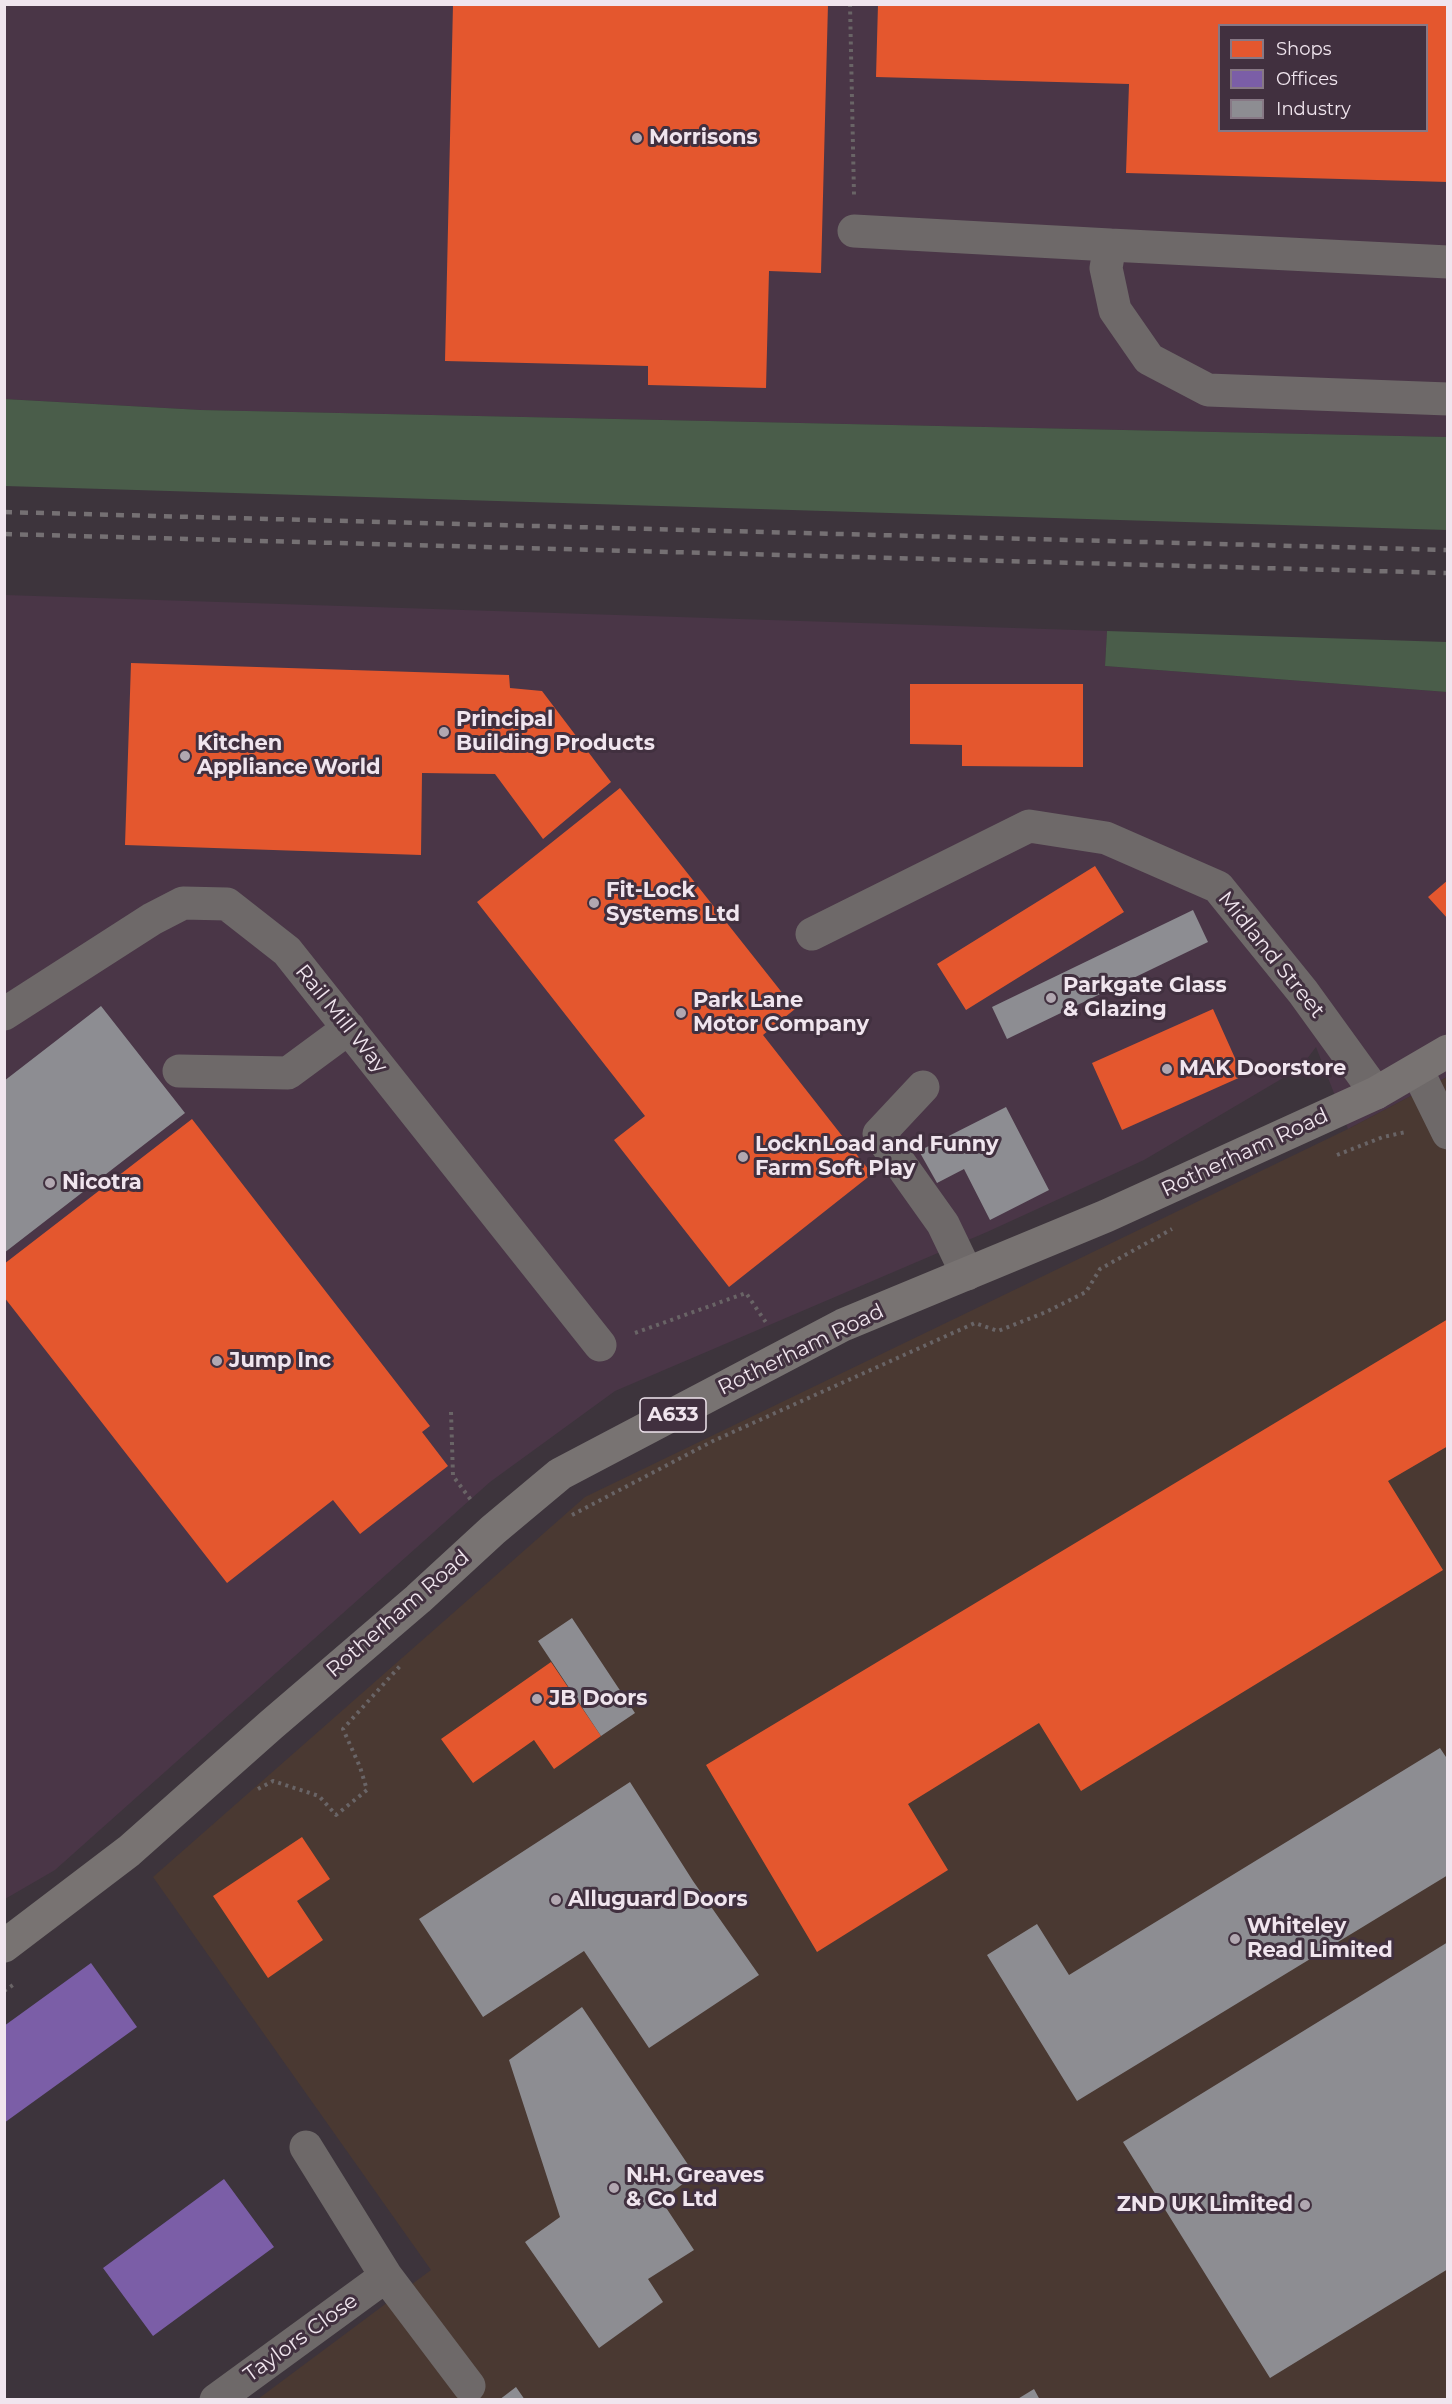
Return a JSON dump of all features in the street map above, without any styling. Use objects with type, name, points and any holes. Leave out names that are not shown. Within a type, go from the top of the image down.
[{"type":"main road","name":"Rotherham Road","points":[[4,1946],[129,1851],[493,1530],[560,1474],[843,1325],[1106,1216],[1376,1093],[1448,1051]]},
{"type":"street","points":[[854,231],[1448,262]]},
{"type":"street","points":[[1110,244],[1106,268],[1115,310],[1149,359],[1208,390],[1448,399]]},
{"type":"street","name":"Midland Street","points":[[812,934],[1029,826],[1106,838],[1218,887],[1303,992],[1376,1093]]},
{"type":"street","name":"Rail Mill Way","points":[[4,1014],[152,919],[183,903],[227,904],[287,951],[600,1345]]},
{"type":"street","points":[[180,1071],[288,1073],[349,1028]]},
{"type":"street","points":[[1417,1070],[1444,1126]]},
{"type":"street","points":[[923,1087],[879,1134],[943,1224],[967,1274]]},
{"type":"street","points":[[306,2147],[386,2276],[469,2386]]},
{"type":"street","name":"Taylors Close","points":[[216,2400],[386,2276]]},
{"type":"path","points":[[850,4],[854,231]]},
{"type":"path","points":[[1330,1157],[1383,1137],[1444,1126]]},
{"type":"path","points":[[571,1516],[713,1441],[975,1323],[998,1331],[1046,1312],[1086,1292],[1100,1269],[1172,1229]]},
{"type":"path","points":[[600,1345],[746,1293],[788,1354]]},
{"type":"path","points":[[450,1412],[453,1476],[493,1530]]},
{"type":"path","points":[[253,1791],[273,1781],[319,1796],[336,1815],[367,1790],[360,1767],[343,1729],[404,1663]]},
{"type":"path","points":[[4,1991],[23,1977]]},
{"type":"shaded area","points":[[4,5],[1447,5],[1447,437],[201,410],[5,399]]},
{"type":"shaded area","points":[[5,595],[1107,631],[1105,666],[1447,692],[1447,1077],[1348,1129],[1316,1047],[1300,1068],[1144,1160],[987,1232],[615,1391],[490,1482],[55,1870],[5,1899]]},
{"type":"shaded area","points":[[1447,1077],[1447,2399],[258,2399],[431,2270],[153,1877],[585,1497],[1348,1129]]},
{"type":"green space","points":[[4,399],[201,410],[1447,437],[1447,530],[5,486]]},
{"type":"green space","points":[[1107,631],[1447,642],[1447,692],[1105,666]]},
{"type":"building: Shops","name":"Morrisons","points":[[453,4],[828,4],[821,273],[769,271],[766,388],[648,385],[648,366],[445,361]]},
{"type":"building: Shops","points":[[878,4],[1448,4],[1448,182],[1126,173],[1129,84],[876,77]]},
{"type":"building: Shops","points":[[131,663],[509,675],[510,688],[542,691],[611,782],[543,839],[495,774],[422,773],[421,855],[125,845]]},
{"type":"building: Shops","points":[[910,684],[1083,684],[1083,767],[962,766],[962,745],[910,744]]},
{"type":"building: Shops","points":[[620,788],[795,1009],[763,1035],[872,1174],[729,1287],[614,1140],[645,1116],[477,902]]},
{"type":"building: Shops","points":[[1095,866],[1124,912],[966,1010],[937,964]]},
{"type":"building: Shops","points":[[1448,880],[1448,919],[1428,897]]},
{"type":"building: Shops","name":"MAK Doorstore","points":[[1213,1009],[1243,1076],[1122,1130],[1092,1063]]},
{"type":"building: Shops","name":"Jump Inc","points":[[192,1119],[430,1426],[422,1432],[448,1466],[360,1534],[333,1500],[227,1583],[4,1297],[4,1264]]},
{"type":"building: Shops","points":[[1448,1319],[1448,1446],[1388,1481],[1443,1570],[1081,1791],[1039,1723],[908,1804],[948,1870],[817,1952],[706,1765]]},
{"type":"building: Shops","name":"JB Doors","points":[[551,1662],[601,1736],[554,1769],[534,1740],[473,1783],[441,1739]]},
{"type":"building: Shops","points":[[302,1837],[330,1879],[297,1901],[323,1940],[268,1978],[213,1896]]},
{"type":"building: Offices","points":[[91,1963],[137,2027],[4,2123],[4,2026]]},
{"type":"building: Offices","points":[[224,2179],[274,2247],[153,2336],[103,2268]]},
{"type":"building: Industry","points":[[1193,910],[1208,942],[1007,1039],[992,1007]]},
{"type":"building: Industry","name":"Nicotra","points":[[101,1006],[185,1113],[4,1253],[4,1081]]},
{"type":"building: Industry","points":[[1006,1107],[1049,1190],[990,1220],[964,1169],[937,1183],[919,1151]]},
{"type":"building: Industry","points":[[572,1618],[635,1713],[601,1736],[538,1641]]},
{"type":"building: Industry","name":"Whiteley Read Limited","points":[[1440,1748],[1448,1760],[1448,1875],[1077,2101],[987,1955],[1037,1924],[1069,1975]]},
{"type":"building: Industry","name":"Alluguard Doors","points":[[630,1782],[693,1881],[759,1975],[649,2048],[584,1951],[483,2017],[419,1919]]},
{"type":"building: Industry","name":"ZND UK Limited","points":[[1448,1942],[1448,2269],[1270,2378],[1123,2142]]},
{"type":"building: Industry","name":"N.H. Greaves & Co Ltd","points":[[582,2007],[695,2175],[661,2200],[694,2250],[648,2279],[663,2302],[599,2348],[525,2242],[560,2217],[509,2060]]},
{"type":"building: Industry","points":[[516,2387],[525,2400],[499,2400]]},
{"type":"building: Industry","points":[[1034,2389],[1040,2400],[1016,2400]]},
{"type":"railway","points":[[4,512],[1448,550]]},
{"type":"railway","points":[[4,534],[1448,573]]},
{"type":"place","name":"Morrisons","points":[[637,138]]},
{"type":"place","name":"Principal Building Products","points":[[444,732]]},
{"type":"place","name":"Kitchen Appliance World","points":[[185,756]]},
{"type":"place","name":"Fit-Lock Systems Ltd","points":[[594,903]]},
{"type":"place","name":"Parkgate Glass & Glazing","points":[[1051,998]]},
{"type":"place","name":"Park Lane Motor Company","points":[[681,1013]]},
{"type":"place","name":"MAK Doorstore","points":[[1167,1069]]},
{"type":"place","name":"LocknLoad and Funny Farm Soft Play","points":[[743,1157]]},
{"type":"place","name":"Nicotra","points":[[50,1183]]},
{"type":"place","name":"Jump Inc","points":[[217,1361]]},
{"type":"place","name":"JB Doors","points":[[537,1699]]},
{"type":"place","name":"Alluguard Doors","points":[[556,1900]]},
{"type":"place","name":"Whiteley Read Limited","points":[[1235,1939]]},
{"type":"place","name":"N.H. Greaves & Co Ltd","points":[[614,2188]]},
{"type":"place","name":"ZND UK Limited","points":[[1305,2205]]}]
